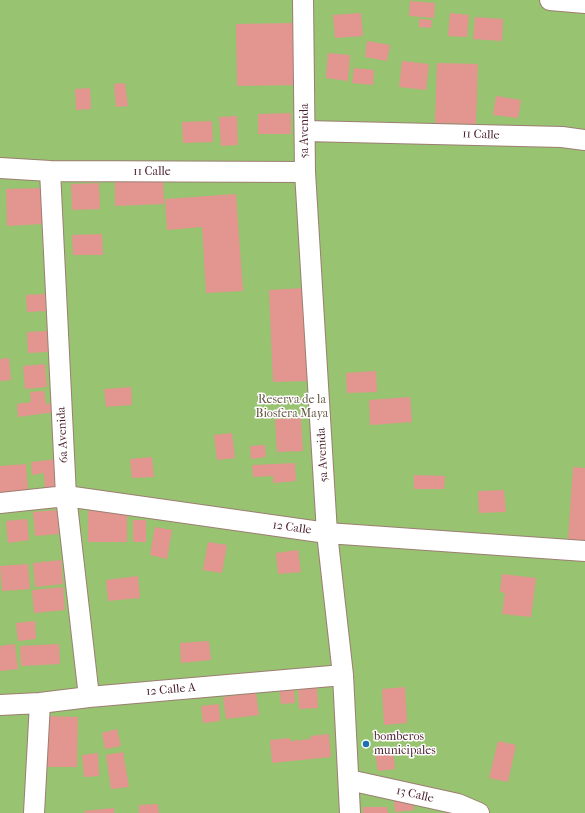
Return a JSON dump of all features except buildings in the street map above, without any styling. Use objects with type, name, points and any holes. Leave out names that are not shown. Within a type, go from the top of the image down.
[{"type":"street","name":"5a Avenida","points":[[303,0],[305,172],[327,533],[343,675],[350,813]]},
{"type":"street","points":[[550,0],[585,3]]},
{"type":"street","name":"11 Calle","points":[[305,131],[562,137],[585,140]]},
{"type":"street","name":"11 Calle","points":[[0,168],[50,171],[305,172]]},
{"type":"street","name":"6a Avenida","points":[[50,171],[66,496],[89,697]]},
{"type":"street","name":"12 Calle","points":[[0,503],[66,496],[327,533],[585,551]]},
{"type":"street","name":"12 Calle A","points":[[0,705],[40,703],[89,697],[343,675]]},
{"type":"street","points":[[34,813],[40,703]]},
{"type":"street","name":"13 Calle","points":[[349,780],[458,804],[473,812]]},
{"type":"green space","name":"Reserva de la Biosfera Maya","points":[[0,0],[585,0],[585,813],[0,813]]},
{"type":"place","name":"bomberos municipales","points":[[366,744]]}]
